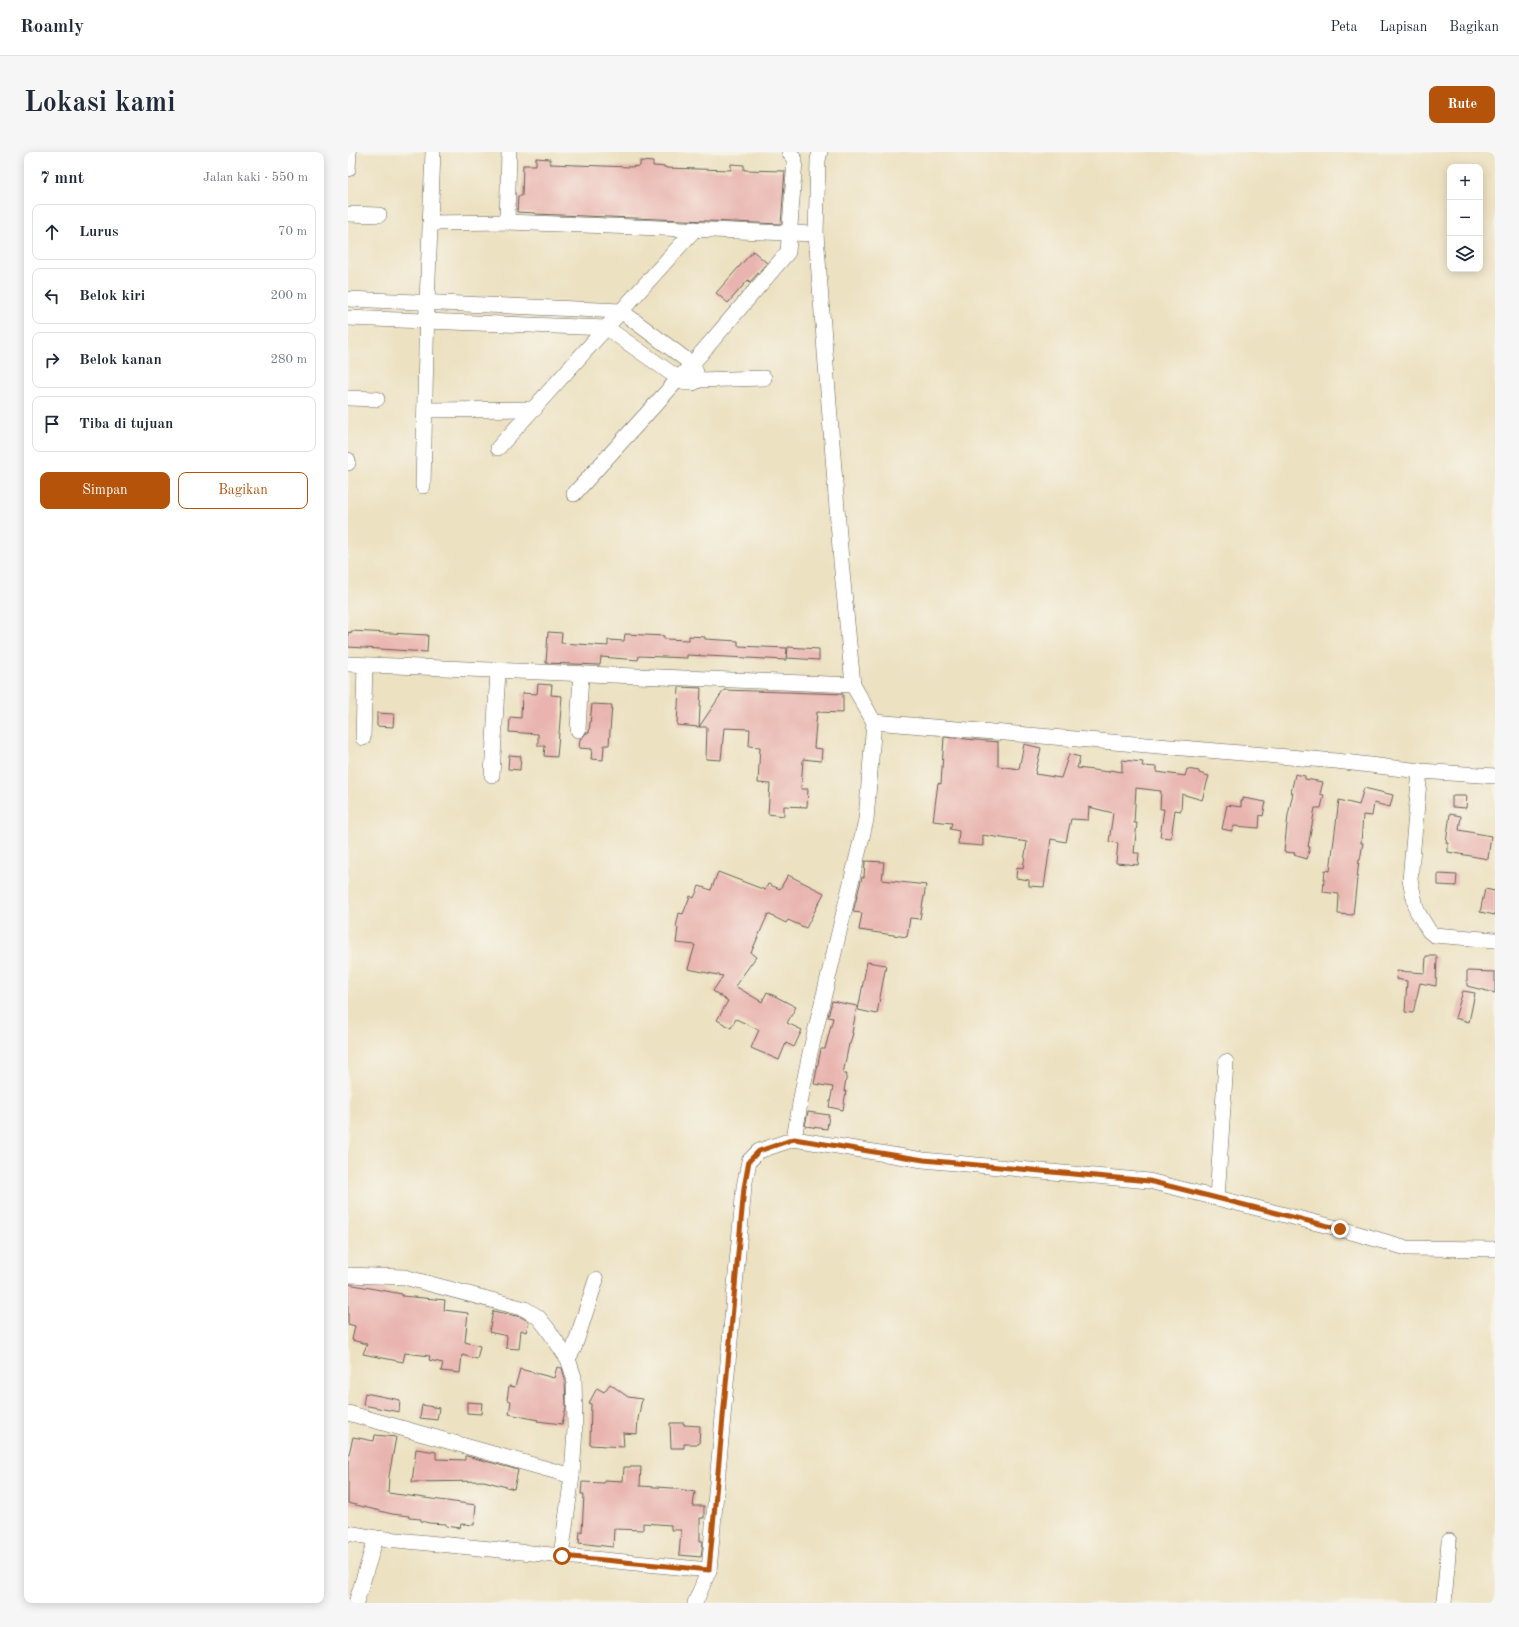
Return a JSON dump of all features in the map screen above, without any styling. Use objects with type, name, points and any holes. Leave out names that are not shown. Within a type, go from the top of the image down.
[{"type":"street","points":[[348,169],[349,152]]},
{"type":"street","points":[[423,486],[427,303],[434,152]]},
{"type":"street","points":[[507,222],[509,152]]},
{"type":"street","points":[[574,494],[692,364],[788,253],[795,160],[790,152]]},
{"type":"street","points":[[794,1139],[808,1061],[866,820],[874,722],[853,685],[841,561],[816,234],[818,160],[820,152]]},
{"type":"street","points":[[348,214],[379,215]]},
{"type":"street","points":[[430,224],[507,222],[816,234]]},
{"type":"street","points":[[498,448],[535,409],[695,230]]},
{"type":"street","points":[[348,299],[621,311],[692,364],[699,380]]},
{"type":"street","points":[[348,318],[607,328],[678,378],[689,384],[699,380],[764,378]]},
{"type":"street","points":[[348,398],[377,400]]},
{"type":"street","points":[[425,410],[535,409]]},
{"type":"street","points":[[348,664],[853,685]]},
{"type":"street","points":[[363,738],[365,665]]},
{"type":"street","points":[[492,775],[498,670]]},
{"type":"street","points":[[578,730],[581,674]]},
{"type":"street","points":[[874,722],[1336,761],[1420,771],[1495,776]]},
{"type":"street","points":[[1420,771],[1410,880],[1417,911],[1429,931],[1434,935],[1495,940]]},
{"type":"street","points":[[1217,1198],[1226,1062]]},
{"type":"street","points":[[695,1603],[709,1570],[744,1188],[749,1161],[759,1151],[794,1139],[924,1160],[1149,1181],[1340,1229],[1407,1248],[1489,1250],[1495,1248]]},
{"type":"street","points":[[348,1275],[404,1277],[524,1309],[538,1317],[567,1351],[574,1377],[576,1404],[572,1476],[562,1556]]},
{"type":"street","points":[[567,1351],[579,1329],[596,1280]]},
{"type":"street","points":[[348,1413],[572,1476]]},
{"type":"street","points":[[348,1533],[376,1538],[709,1570]]},
{"type":"street","points":[[356,1603],[376,1538]]},
{"type":"street","points":[[1444,1603],[1449,1541]]},
{"type":"building","points":[[536,158],[550,159],[550,164],[630,167],[640,166],[640,161],[653,162],[653,166],[666,168],[731,170],[731,164],[744,165],[744,170],[785,171],[781,224],[517,212],[518,196],[522,196],[523,165],[536,165]]},
{"type":"building","points":[[753,251],[767,263],[750,282],[748,280],[728,303],[716,293]]},
{"type":"building","points":[[351,631],[428,635],[427,652],[348,647],[348,632],[351,633]]},
{"type":"building","points":[[548,632],[562,633],[561,643],[608,646],[608,640],[624,641],[625,634],[664,636],[664,639],[689,640],[689,636],[705,637],[705,639],[738,641],[738,646],[787,648],[786,660],[687,655],[687,658],[639,656],[638,660],[601,657],[600,665],[546,663]]},
{"type":"building","points":[[788,647],[819,649],[819,660],[787,658]]},
{"type":"building","points":[[538,684],[552,685],[551,695],[562,696],[557,757],[544,756],[545,746],[538,746],[538,734],[509,732],[510,717],[521,718],[522,693],[537,694]]},
{"type":"building","points":[[679,687],[701,688],[699,727],[677,725]]},
{"type":"building","points":[[724,690],[843,694],[843,713],[817,712],[814,748],[822,749],[821,761],[803,759],[801,789],[808,789],[807,807],[784,806],[784,816],[768,814],[770,784],[758,783],[760,747],[749,746],[750,729],[724,728],[721,760],[706,759],[707,727],[699,727]]},
{"type":"building","points":[[592,704],[612,705],[609,745],[604,745],[603,760],[591,759],[592,749],[579,748],[580,739],[586,733],[589,733]]},
{"type":"building","points":[[377,713],[394,714],[393,727],[377,726]]},
{"type":"building","points":[[944,737],[998,742],[998,766],[1019,769],[1024,744],[1041,748],[1035,774],[1061,778],[1069,754],[1080,757],[1077,768],[1122,772],[1122,760],[1143,762],[1142,766],[1157,767],[1157,772],[1185,776],[1187,769],[1199,771],[1199,773],[1209,776],[1202,800],[1182,794],[1181,811],[1175,810],[1171,838],[1160,837],[1164,809],[1160,809],[1161,791],[1136,788],[1134,823],[1137,823],[1134,853],[1139,853],[1138,865],[1116,863],[1118,843],[1109,842],[1113,813],[1089,807],[1088,820],[1071,819],[1066,842],[1051,839],[1044,887],[1029,886],[1029,880],[1016,878],[1017,867],[1023,868],[1027,842],[983,835],[983,846],[958,844],[959,831],[950,829],[952,823],[933,821],[938,783],[941,784]]},
{"type":"building","points":[[509,755],[521,756],[520,770],[508,769]]},
{"type":"building","points":[[1295,774],[1305,776],[1305,779],[1323,782],[1320,794],[1324,795],[1321,808],[1315,808],[1307,859],[1294,855],[1295,853],[1284,852],[1288,815],[1293,793],[1291,793]]},
{"type":"building","points":[[1364,788],[1393,795],[1390,807],[1374,803],[1372,816],[1363,815],[1361,843],[1363,843],[1359,860],[1353,915],[1338,914],[1339,894],[1323,892],[1325,870],[1330,871],[1339,800],[1359,805]]},
{"type":"building","points":[[1452,796],[1467,796],[1466,808],[1452,807]]},
{"type":"building","points":[[1243,798],[1266,802],[1263,816],[1260,815],[1259,828],[1234,826],[1232,831],[1222,829],[1227,805],[1241,807],[1241,801],[1243,801]]},
{"type":"building","points":[[1450,814],[1461,816],[1459,830],[1491,836],[1488,859],[1448,852],[1448,843],[1446,843]]},
{"type":"building","points":[[865,861],[884,862],[882,880],[926,885],[920,919],[910,918],[907,937],[859,930],[862,913],[853,912],[862,877],[864,878]]},
{"type":"building","points":[[718,872],[765,890],[768,884],[780,889],[788,875],[824,893],[806,928],[788,920],[786,923],[768,914],[751,953],[756,957],[735,986],[762,1002],[767,992],[796,1007],[787,1023],[802,1030],[794,1047],[786,1043],[779,1060],[751,1048],[759,1030],[736,1019],[731,1028],[717,1020],[728,1001],[713,991],[723,976],[688,969],[695,945],[676,943],[678,928],[676,927],[679,913],[683,914],[690,896],[694,898],[699,886],[711,890]]},
{"type":"building","points":[[1438,874],[1457,875],[1456,886],[1438,885]]},
{"type":"building","points":[[1485,889],[1495,891],[1495,915],[1480,912]]},
{"type":"building","points":[[1426,956],[1437,956],[1436,986],[1420,983],[1413,1013],[1405,1012],[1407,981],[1396,979],[1397,971],[1425,973]]},
{"type":"building","points":[[867,962],[886,965],[877,1014],[858,1010]]},
{"type":"building","points":[[1467,971],[1495,972],[1495,993],[1467,986]]},
{"type":"building","points":[[1463,991],[1475,993],[1469,1022],[1455,1018]]},
{"type":"building","points":[[832,1001],[857,1006],[853,1033],[849,1044],[843,1074],[847,1074],[843,1110],[829,1107],[833,1087],[814,1084],[821,1049],[825,1049],[833,1018],[828,1017]]},
{"type":"building","points":[[808,1112],[829,1115],[827,1129],[805,1126]]},
{"type":"building","points":[[348,1284],[402,1294],[402,1296],[445,1300],[444,1310],[468,1313],[465,1342],[480,1346],[477,1359],[462,1355],[460,1373],[441,1371],[443,1363],[429,1360],[430,1356],[405,1353],[403,1362],[363,1354],[367,1344],[352,1340],[355,1326],[348,1324]]},
{"type":"building","points":[[493,1311],[521,1317],[529,1322],[526,1332],[521,1330],[519,1349],[506,1348],[507,1336],[489,1332]]},
{"type":"building","points":[[557,1367],[562,1368],[565,1379],[566,1407],[562,1424],[537,1421],[538,1420],[509,1414],[511,1401],[507,1400],[509,1386],[515,1387],[520,1369],[554,1378]]},
{"type":"building","points":[[610,1384],[628,1397],[642,1399],[637,1434],[623,1433],[624,1447],[590,1445],[591,1404],[589,1403],[597,1388],[604,1392]]},
{"type":"building","points":[[365,1393],[400,1400],[399,1412],[363,1405]]},
{"type":"building","points":[[467,1402],[482,1403],[481,1414],[467,1413]]},
{"type":"building","points":[[422,1405],[439,1408],[437,1420],[420,1418]]},
{"type":"building","points":[[670,1423],[684,1423],[684,1425],[700,1426],[699,1444],[684,1444],[684,1448],[671,1448]]},
{"type":"building","points":[[375,1435],[396,1437],[389,1476],[388,1493],[476,1505],[474,1525],[461,1524],[460,1528],[446,1526],[446,1524],[429,1523],[421,1521],[421,1519],[409,1518],[409,1516],[392,1514],[348,1503],[348,1458],[353,1437],[374,1441]]},
{"type":"building","points":[[416,1449],[436,1452],[436,1459],[465,1460],[465,1456],[467,1456],[518,1470],[514,1489],[484,1481],[412,1482]]},
{"type":"building","points":[[624,1467],[641,1467],[640,1486],[672,1488],[695,1492],[693,1506],[704,1506],[704,1518],[700,1518],[700,1541],[703,1541],[701,1557],[679,1555],[681,1530],[671,1530],[671,1525],[643,1523],[643,1530],[614,1529],[613,1547],[579,1543],[580,1531],[582,1532],[584,1494],[581,1494],[582,1482],[604,1483],[604,1480],[623,1481]]},
{"type":"route","points":[[562,1556],[709,1570],[744,1188],[749,1161],[759,1151],[794,1139],[924,1160],[1149,1181],[1340,1229]]}]
